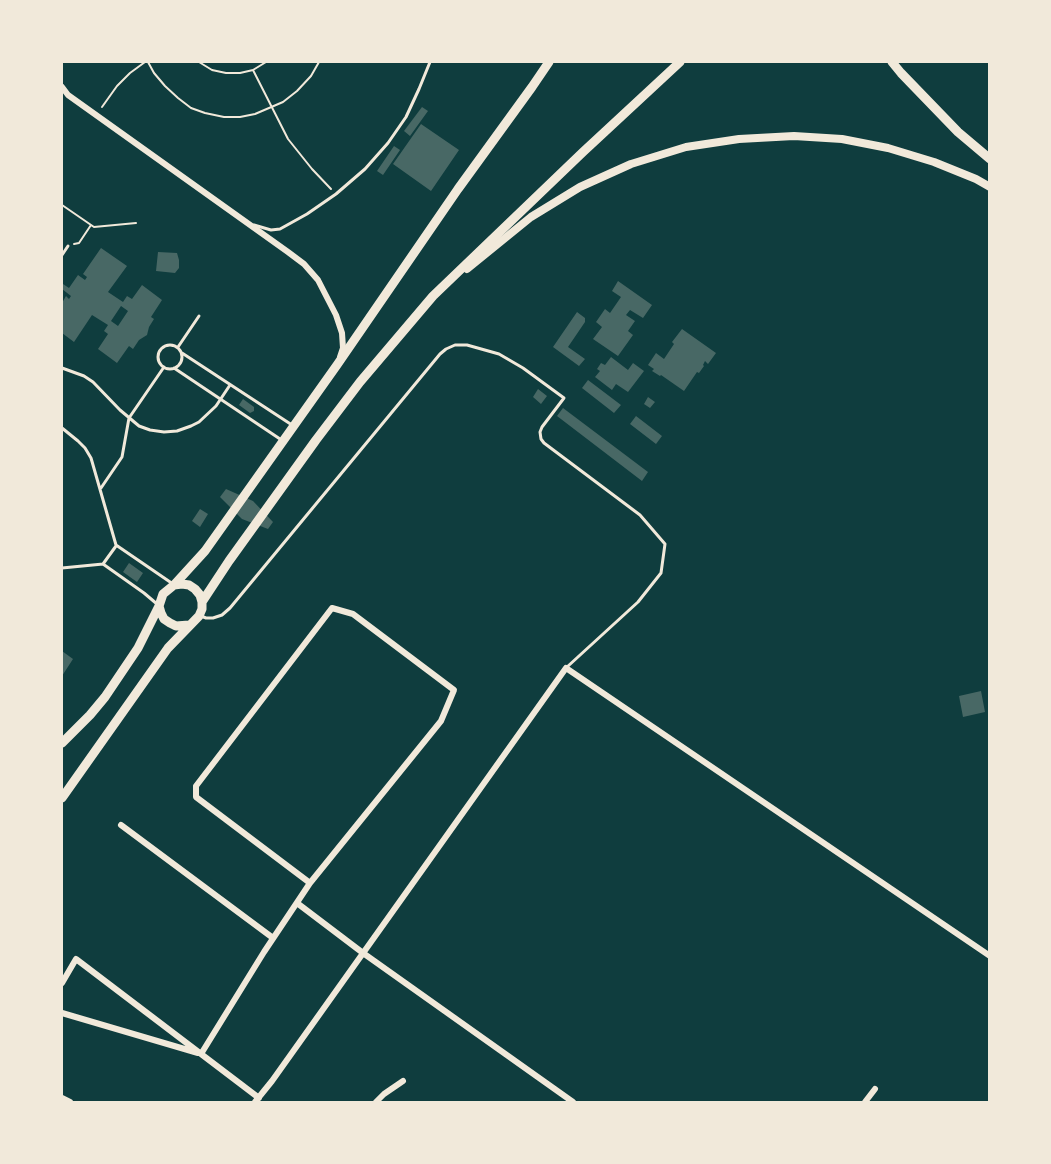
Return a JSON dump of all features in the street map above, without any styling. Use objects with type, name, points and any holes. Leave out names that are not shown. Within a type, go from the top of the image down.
[{"type":"main road","points":[[62,743],[105,697],[138,648],[163,594],[205,551],[549,62]]},
{"type":"main road","points":[[202,602],[235,552],[322,432],[360,382],[433,296],[681,62]]},
{"type":"main road","points":[[892,62],[958,132],[990,159]]},
{"type":"main road","points":[[62,798],[168,648],[199,616],[202,609],[200,595],[189,585],[174,585]]},
{"type":"main road","points":[[159,606],[164,619],[170,623],[176,626],[189,625]]},
{"type":"street","points":[[62,87],[68,95],[304,264],[318,280],[336,315],[342,333],[343,348],[337,365]]},
{"type":"street","points":[[433,296],[531,217],[570,193],[631,164],[686,147],[739,139],[794,136],[842,140],[897,151],[934,162],[990,187]]},
{"type":"street","points":[[201,1054],[310,883],[441,722],[454,690],[353,614],[332,608],[196,786],[196,797],[310,883]]},
{"type":"street","points":[[62,983],[76,959],[201,1054],[257,1100],[566,668],[990,956]]},
{"type":"street","points":[[121,825],[273,938]]},
{"type":"street","points":[[297,903],[363,953],[573,1102]]},
{"type":"street","points":[[62,1013],[201,1054]]},
{"type":"street","points":[[376,1102],[403,1081]]},
{"type":"street","points":[[865,1102],[875,1089]]},
{"type":"street","points":[[62,1098],[70,1102]]},
{"type":"lane","points":[[246,222],[271,230],[280,229],[308,214],[365,169],[388,143],[406,117],[430,62]]},
{"type":"lane","points":[[62,255],[68,246]]},
{"type":"lane","points":[[178,347],[199,316]]},
{"type":"lane","points":[[182,353],[181,363],[174,368],[164,367],[160,362],[160,350],[167,345],[178,347],[182,353],[293,426]]},
{"type":"lane","points":[[199,616],[213,618],[222,615],[230,608],[440,354],[455,345],[467,345],[499,354],[523,368],[564,398],[542,427],[540,435],[544,443],[640,515],[665,544],[661,573],[638,602],[566,668]]},
{"type":"lane","points":[[100,489],[122,457],[129,418],[164,367]]},
{"type":"lane","points":[[62,368],[93,382],[139,426],[164,432],[177,431],[199,422],[208,415],[230,385]]},
{"type":"lane","points":[[174,368],[283,441]]},
{"type":"lane","points":[[62,428],[85,448],[91,458],[116,545],[174,585]]},
{"type":"lane","points":[[103,564],[116,545]]},
{"type":"lane","points":[[62,568],[103,564],[144,592],[159,606]]},
{"type":"path","points":[[96,115],[117,86],[146,62],[160,80],[191,108],[224,117],[255,114],[283,102],[297,91],[319,62]]},
{"type":"path","points":[[200,62],[213,70],[226,73],[253,70],[267,62]]},
{"type":"path","points":[[253,70],[288,139],[336,194]]},
{"type":"path","points":[[62,205],[94,227],[136,223]]},
{"type":"path","points":[[68,246],[80,243],[91,225]]},
{"type":"building","points":[[422,107],[428,111],[410,136],[404,131]]},
{"type":"building","points":[[421,124],[459,150],[431,191],[393,164]]},
{"type":"building","points":[[394,146],[400,150],[383,175],[377,171]]},
{"type":"building","points":[[101,248],[127,266],[108,292],[123,302],[127,296],[132,299],[142,285],[162,300],[151,317],[154,319],[147,335],[139,340],[133,349],[129,346],[117,363],[98,349],[108,334],[104,331],[108,325],[92,315],[74,342],[62,333],[62,303],[66,296],[69,299],[71,296],[62,289],[62,286],[63,284],[69,288],[78,275],[85,280],[87,277],[83,274]],"holes":[[[121,306],[128,311],[118,326],[111,321]]]},
{"type":"building","points":[[158,252],[177,253],[179,268],[175,273],[156,271]]},
{"type":"building","points":[[618,281],[652,305],[643,318],[630,310],[626,315],[635,321],[628,331],[633,335],[618,356],[593,339],[602,327],[596,322],[605,309],[610,313],[621,297],[612,291]]},
{"type":"building","points":[[577,312],[585,318],[585,322],[568,347],[585,359],[579,366],[553,347]]},
{"type":"building","points":[[682,329],[716,353],[708,364],[705,361],[704,366],[684,391],[652,371],[654,369],[648,365],[656,353],[664,359],[674,344],[672,342]]},
{"type":"building","points":[[611,357],[628,370],[633,363],[644,371],[628,392],[616,384],[612,390],[595,377],[600,371],[597,369],[601,363],[605,365]]},
{"type":"building","points":[[588,380],[621,405],[614,413],[582,388]]},
{"type":"building","points":[[538,389],[547,396],[541,404],[533,397]]},
{"type":"building","points":[[648,397],[655,402],[650,408],[644,404]]},
{"type":"building","points":[[243,399],[254,407],[254,411],[250,413],[239,405]]},
{"type":"building","points":[[563,408],[648,472],[642,481],[557,416]]},
{"type":"building","points":[[636,416],[662,436],[656,444],[630,424]]},
{"type":"building","points":[[226,489],[253,501],[273,522],[268,529],[242,519],[220,497]]},
{"type":"building","points":[[200,509],[208,514],[200,527],[192,521]]},
{"type":"building","points":[[129,563],[143,573],[137,582],[123,572]]},
{"type":"building","points":[[62,651],[73,659],[62,676]]},
{"type":"building","points":[[981,691],[985,712],[963,717],[959,696]]}]
